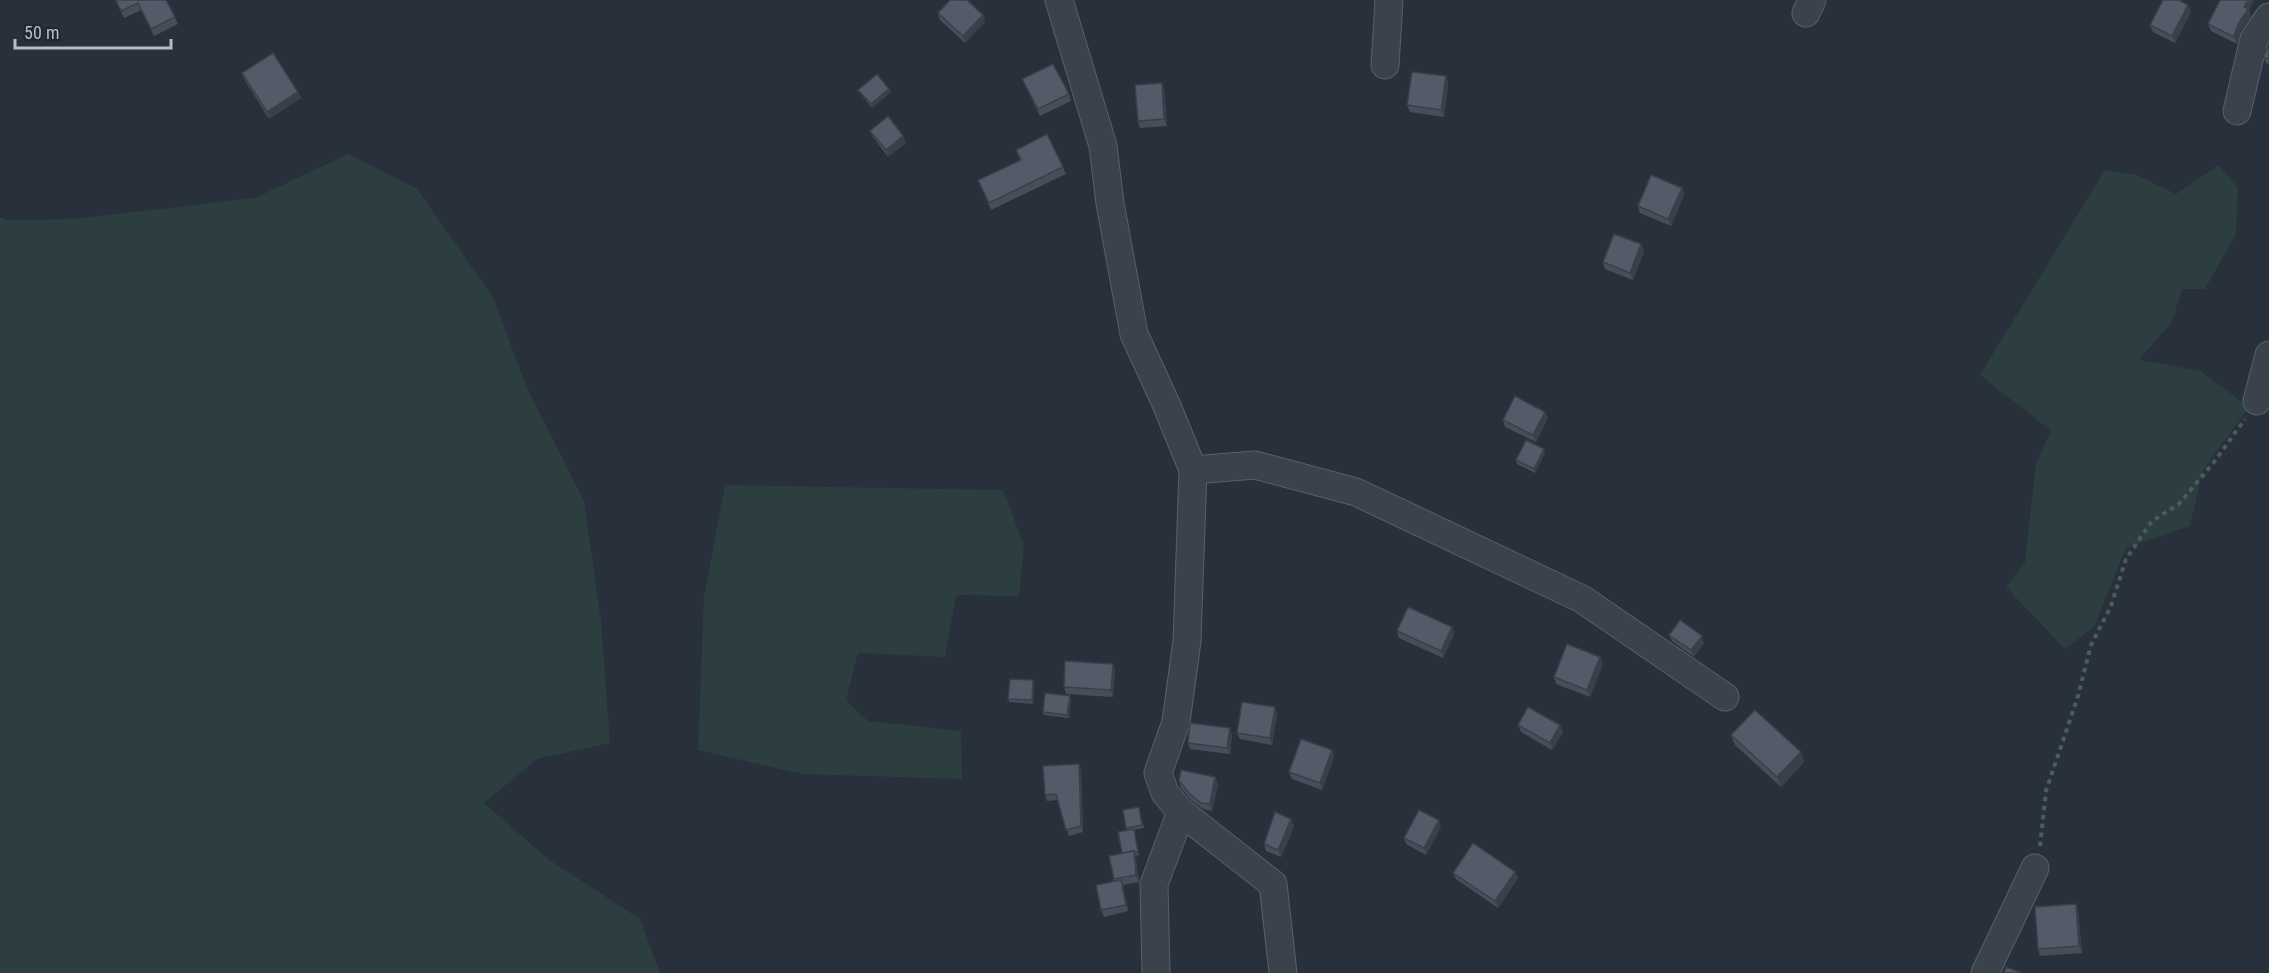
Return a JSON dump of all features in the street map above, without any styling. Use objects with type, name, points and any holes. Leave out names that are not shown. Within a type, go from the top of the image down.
[{"type":"street","points":[[1059,0],[1103,146],[1110,203],[1134,334],[1193,470],[1187,641],[1176,722],[1158,772],[1166,793],[1181,812],[1273,884],[1283,973]]},
{"type":"street","points":[[1385,65],[1389,0]]},
{"type":"street","points":[[2237,111],[2254,39],[2269,17]]},
{"type":"street","points":[[2257,401],[2269,356]]},
{"type":"street","points":[[1193,470],[1255,465],[1356,492],[1581,599],[1725,697]]},
{"type":"street","points":[[1156,973],[1154,884],[1181,812]]},
{"type":"street","points":[[1984,973],[2035,868]]},
{"type":"path","points":[[2035,868],[2046,791],[2078,696],[2091,645],[2110,606],[2126,559],[2152,521],[2179,504],[2214,462],[2257,401]]},
{"type":"shaded area","points":[[348,154],[417,189],[493,297],[527,388],[584,501],[601,621],[610,743],[537,759],[484,803],[548,859],[640,919],[660,973],[0,973],[0,217],[5,220],[73,219],[255,198]]},
{"type":"shaded area","points":[[2219,165],[2238,188],[2236,234],[2205,289],[2182,289],[2172,322],[2139,360],[2201,371],[2249,407],[2202,472],[2190,526],[2126,548],[2094,627],[2065,649],[2006,587],[2025,562],[2036,463],[2051,431],[1980,375],[2105,170],[2137,175],[2176,194]]},
{"type":"shaded area","points":[[725,485],[1003,490],[1024,545],[1019,596],[956,595],[945,657],[858,653],[846,700],[868,721],[961,731],[962,779],[802,774],[698,750],[704,597]]},
{"type":"building","points":[[116,0],[166,0],[175,17],[151,29],[138,3],[121,11]]},
{"type":"building","points":[[950,0],[967,0],[983,15],[963,36],[938,13]]},
{"type":"building","points":[[2163,0],[2179,0],[2188,5],[2172,36],[2150,25]]},
{"type":"building","points":[[2220,0],[2248,0],[2244,7],[2248,9],[2238,24],[2234,37],[2208,24]]},
{"type":"building","points":[[2269,44],[2269,59],[2263,57]]},
{"type":"building","points":[[273,53],[298,92],[267,112],[242,73]]},
{"type":"building","points":[[1053,64],[1069,94],[1038,109],[1022,79]]},
{"type":"building","points":[[1412,72],[1446,76],[1441,110],[1407,105]]},
{"type":"building","points":[[877,74],[889,89],[871,104],[858,90]]},
{"type":"building","points":[[1162,83],[1164,119],[1138,121],[1135,85]]},
{"type":"building","points":[[888,116],[903,136],[886,150],[870,131]]},
{"type":"building","points":[[1047,134],[1063,167],[989,203],[978,180],[1021,160],[1016,150]]},
{"type":"building","points":[[1651,175],[1682,188],[1668,219],[1638,206]]},
{"type":"building","points":[[1614,234],[1641,244],[1630,273],[1603,262]]},
{"type":"building","points":[[1515,396],[1545,412],[1533,435],[1503,420]]},
{"type":"building","points":[[1526,440],[1544,449],[1534,469],[1516,460]]},
{"type":"building","points":[[1408,607],[1452,627],[1441,651],[1397,631]]},
{"type":"building","points":[[1680,620],[1702,636],[1691,650],[1669,635]]},
{"type":"building","points":[[1567,644],[1600,657],[1587,690],[1554,677]]},
{"type":"building","points":[[1065,661],[1113,664],[1111,690],[1064,687]]},
{"type":"building","points":[[1010,679],[1033,680],[1032,700],[1008,699]]},
{"type":"building","points":[[1045,693],[1070,696],[1067,715],[1043,712]]},
{"type":"building","points":[[1242,702],[1275,707],[1270,738],[1237,733]]},
{"type":"building","points":[[1528,707],[1560,725],[1550,743],[1518,725]]},
{"type":"building","points":[[1755,710],[1801,752],[1777,777],[1731,735]]},
{"type":"building","points":[[1190,723],[1230,728],[1227,748],[1188,743]]},
{"type":"building","points":[[1301,739],[1332,750],[1320,783],[1289,772]]},
{"type":"building","points":[[1079,764],[1081,826],[1066,830],[1056,794],[1045,795],[1043,766]]},
{"type":"building","points":[[1181,770],[1215,777],[1210,804],[1201,803],[1190,794],[1179,781]]},
{"type":"building","points":[[1139,807],[1142,825],[1126,828],[1123,810]]},
{"type":"building","points":[[1419,810],[1439,820],[1424,848],[1404,838]]},
{"type":"building","points":[[1275,812],[1291,819],[1278,850],[1264,844]]},
{"type":"building","points":[[1134,829],[1138,852],[1122,853],[1118,832]]},
{"type":"building","points":[[1473,843],[1515,872],[1495,901],[1453,873]]},
{"type":"building","points":[[1134,851],[1136,875],[1114,879],[1109,856]]},
{"type":"building","points":[[1121,880],[1126,905],[1101,910],[1096,885]]},
{"type":"building","points":[[2076,904],[2079,946],[2038,949],[2035,907]]},
{"type":"building","points":[[2006,967],[2022,973],[2004,973]]}]
